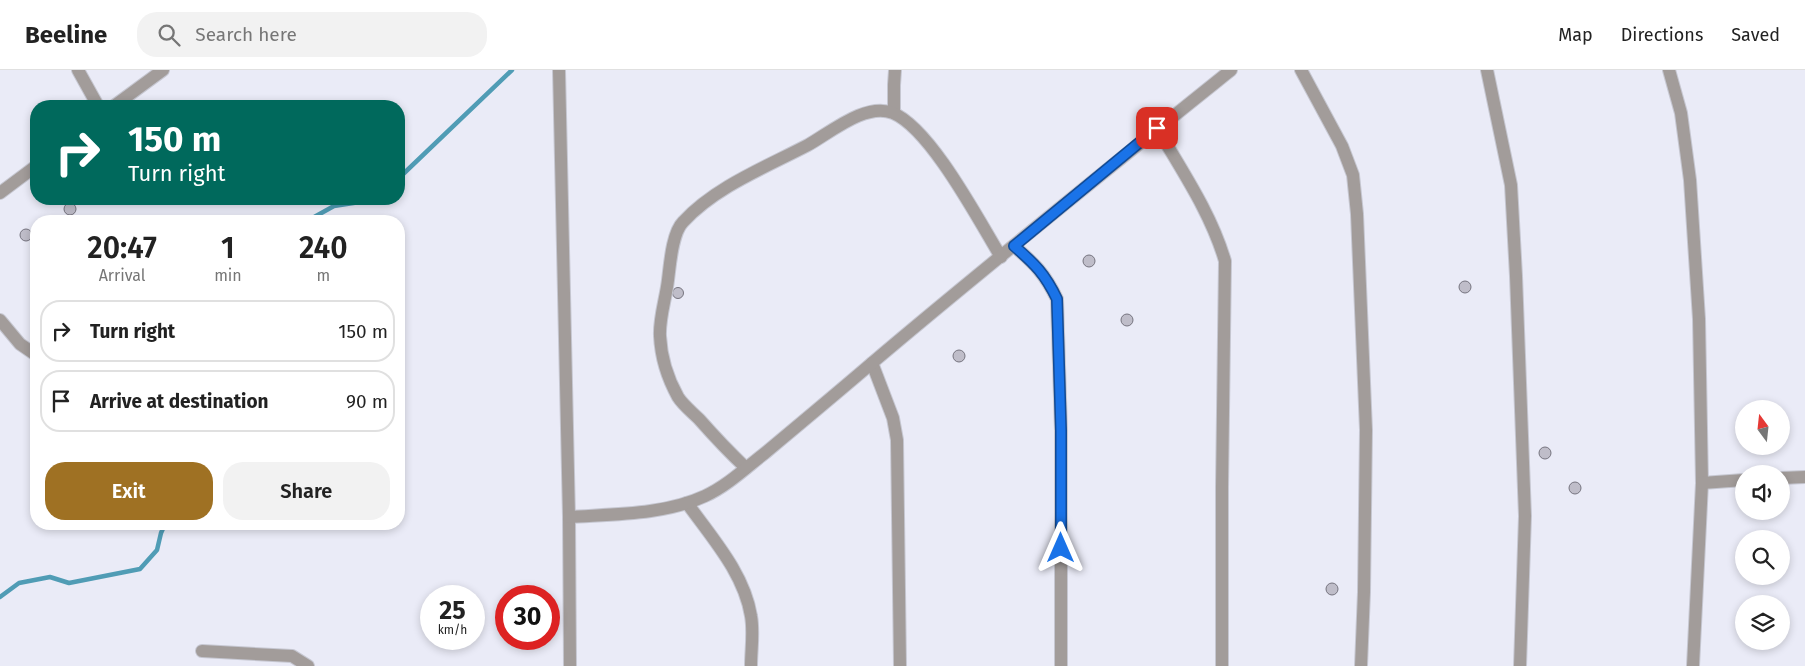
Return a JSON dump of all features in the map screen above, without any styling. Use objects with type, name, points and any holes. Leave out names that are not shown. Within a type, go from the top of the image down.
[{"type":"street","points":[[78,70],[95,100]]},
{"type":"street","points":[[122,100],[163,70]]},
{"type":"street","points":[[559,70],[570,666]]},
{"type":"street","points":[[894,114],[896,70]]},
{"type":"street","points":[[568,517],[619,514],[671,507],[708,495],[746,468],[818,410],[872,363],[1157,128],[1231,70]]},
{"type":"street","points":[[1301,70],[1342,146],[1353,175],[1357,214],[1366,430],[1361,666]]},
{"type":"street","points":[[1487,70],[1511,185],[1525,516],[1520,666]]},
{"type":"street","points":[[1669,70],[1680,113],[1690,180],[1699,319],[1702,483],[1693,666]]},
{"type":"street","points":[[746,468],[679,398],[669,378],[661,352],[660,334],[672,252],[681,224],[702,204],[747,176],[863,113],[882,110],[894,114],[910,124],[926,140],[953,178],[1001,257]]},
{"type":"street","points":[[1157,128],[1211,220],[1225,261],[1222,666]]},
{"type":"street","points":[[1,193],[30,171]]},
{"type":"street","points":[[1014,246],[1036,265],[1049,282],[1057,299],[1061,431],[1061,666]]},
{"type":"street","points":[[0,320],[20,344],[30,351]]},
{"type":"street","points":[[872,363],[893,418],[898,440],[900,666]]},
{"type":"street","points":[[1790,477],[1805,476]]},
{"type":"street","points":[[1702,483],[1735,481]]},
{"type":"street","points":[[688,503],[736,572],[747,596],[752,618],[751,666]]},
{"type":"street","points":[[202,651],[292,656],[308,666]]},
{"type":"building","points":[[66,205],[74,205],[76,211],[72,215],[68,215],[64,211]]},
{"type":"building","points":[[24,229],[30,231],[30,239],[24,241],[20,237],[20,233]]},
{"type":"building","points":[[1087,255],[1091,255],[1095,261],[1091,267],[1087,267],[1083,263],[1083,259]]},
{"type":"building","points":[[1463,281],[1467,281],[1471,287],[1467,293],[1463,293],[1459,289],[1459,285]]},
{"type":"building","points":[[678,287],[684,293],[678,299],[672,293]]},
{"type":"building","points":[[1125,314],[1129,314],[1133,320],[1129,326],[1125,326],[1121,322],[1121,318]]},
{"type":"building","points":[[957,350],[961,350],[965,356],[961,362],[957,362],[953,358],[953,354]]},
{"type":"building","points":[[1543,447],[1547,447],[1551,453],[1547,459],[1543,459],[1539,455],[1539,451]]},
{"type":"building","points":[[1573,482],[1577,482],[1581,488],[1577,494],[1573,494],[1569,490],[1569,486]]},
{"type":"building","points":[[1330,583],[1334,583],[1338,589],[1334,595],[1330,595],[1326,591],[1326,587]]},
{"type":"waterway","points":[[405,172],[512,70]]},
{"type":"waterway","points":[[318,215],[334,206],[340,205]]},
{"type":"waterway","points":[[0,597],[19,583],[50,577],[69,583],[140,569],[157,550],[162,530]]},
{"type":"route","points":[[1061,548],[1061,431],[1057,299],[1049,282],[1036,265],[1014,246],[1157,128]]}]
